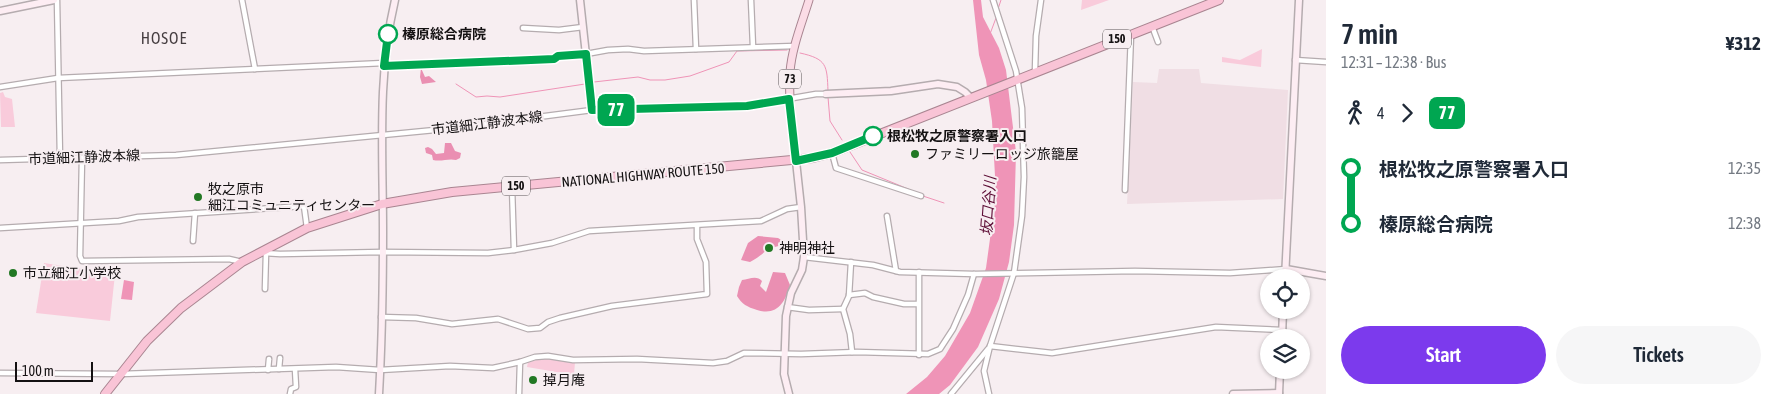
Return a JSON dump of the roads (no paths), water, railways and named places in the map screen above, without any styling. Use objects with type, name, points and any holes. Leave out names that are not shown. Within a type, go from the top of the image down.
[{"type":"highway","name":"NATIONAL HIGHWAY ROUTE 150","points":[[106,394],[147,341],[181,308],[242,262],[307,228],[382,204],[452,192],[796,161],[832,153],[1219,0]]},
{"type":"main road","name":"73","points":[[796,161],[789,99],[790,71],[795,46],[809,0]]},
{"type":"street","points":[[0,12],[56,0],[60,158]]},
{"type":"street","points":[[242,0],[256,69]]},
{"type":"street","points":[[379,394],[382,252],[381,135],[384,65],[395,0]]},
{"type":"street","points":[[580,0],[592,110]]},
{"type":"street","points":[[694,0],[696,49]]},
{"type":"street","points":[[751,0],[753,47]]},
{"type":"street","points":[[989,394],[984,370],[1013,273],[1022,216],[1024,176],[1022,108],[994,0]]},
{"type":"street","points":[[1036,71],[1036,36],[1041,0]]},
{"type":"street","points":[[1286,269],[1299,0]]},
{"type":"street","points":[[1152,26],[1158,42]]},
{"type":"street","points":[[523,28],[559,30],[583,27]]},
{"type":"street","points":[[1125,190],[1131,34]]},
{"type":"street","points":[[0,87],[58,78],[554,59],[558,56],[628,49],[644,51],[795,46]]},
{"type":"street","points":[[1295,60],[1326,62]]},
{"type":"street","name":"市道細江静波本線","points":[[0,160],[176,155],[445,129],[592,110],[747,106],[828,94],[892,90],[938,84],[957,87],[970,98]]},
{"type":"street","points":[[832,153],[836,168],[921,196]]},
{"type":"street","points":[[82,158],[80,224],[80,256],[82,261],[229,259],[242,262]]},
{"type":"street","points":[[789,394],[784,374],[787,307],[791,293],[802,270],[804,257],[796,161]]},
{"type":"street","points":[[512,187],[514,250]]},
{"type":"street","points":[[0,228],[80,224],[119,221],[138,217],[304,206],[307,228]]},
{"type":"street","points":[[264,289],[263,252],[280,254],[382,252],[488,253],[552,243],[589,231],[761,221],[781,211],[801,207]]},
{"type":"street","points":[[193,241],[195,213]]},
{"type":"street","points":[[887,216],[896,271]]},
{"type":"street","points":[[381,317],[416,318],[452,324],[498,319],[528,329],[540,328],[548,322],[560,318],[612,306],[707,294],[706,262],[697,239],[697,226]]},
{"type":"street","points":[[804,257],[826,258],[873,265],[896,271],[974,274],[1134,271],[1222,273],[1260,271]]},
{"type":"street","points":[[851,262],[849,294],[843,309],[850,334],[852,352]]},
{"type":"street","points":[[919,272],[919,355]]},
{"type":"street","points":[[1310,273],[1326,276]]},
{"type":"street","points":[[0,373],[121,374],[336,367],[380,370],[450,366],[493,368],[535,357],[548,356],[573,360],[637,359],[714,363],[727,361],[744,353],[852,352],[930,354],[940,349],[960,314],[970,290],[974,274]]},
{"type":"street","points":[[849,294],[865,293],[873,297],[904,304],[918,304]]},
{"type":"street","points":[[787,307],[809,310],[843,309]]},
{"type":"street","points":[[990,346],[1063,353],[1079,348],[1216,327],[1260,329]]},
{"type":"street","points":[[951,394],[990,346]]},
{"type":"street","points":[[279,369],[280,358]]},
{"type":"street","points":[[268,370],[269,359]]},
{"type":"street","points":[[519,394],[520,362]]},
{"type":"street","points":[[290,394],[291,389],[296,386],[295,369]]},
{"type":"street","points":[[1233,394],[1279,393],[1280,379]]},
{"type":"waterway","points":[[998,9],[1001,0]]},
{"type":"waterway","points":[[990,34],[996,18]]},
{"type":"waterway","points":[[594,82],[638,77],[650,80],[665,80],[690,76],[729,62],[737,51],[787,50]]},
{"type":"waterway","points":[[800,53],[816,58],[824,64],[828,91]]},
{"type":"waterway","points":[[456,84],[476,97],[500,97],[585,84]]},
{"type":"waterway","points":[[828,97],[830,121],[842,140]]},
{"type":"waterway","points":[[850,152],[862,170],[913,191]]},
{"type":"waterway","points":[[923,196],[944,203]]},
{"type":"waterway","name":"坂口谷川","points":[[990,213],[993,219]]},
{"type":"place","name":"榛原総合病院","points":[[388,34]]},
{"type":"place","name":"根松牧之原警察署入口","points":[[873,136]]},
{"type":"place","name":"ファミリーロッジ旅籠屋","points":[[915,154]]},
{"type":"place","name":"牧之原市 細江コミュニティセンター","points":[[198,197]]},
{"type":"place","name":"神明神社","points":[[769,248]]},
{"type":"place","name":"市立細江小学校","points":[[13,273]]},
{"type":"place","name":"掉月庵","points":[[533,380]]},
{"type":"district","name":"HOSOE","points":[[164,38]]}]
